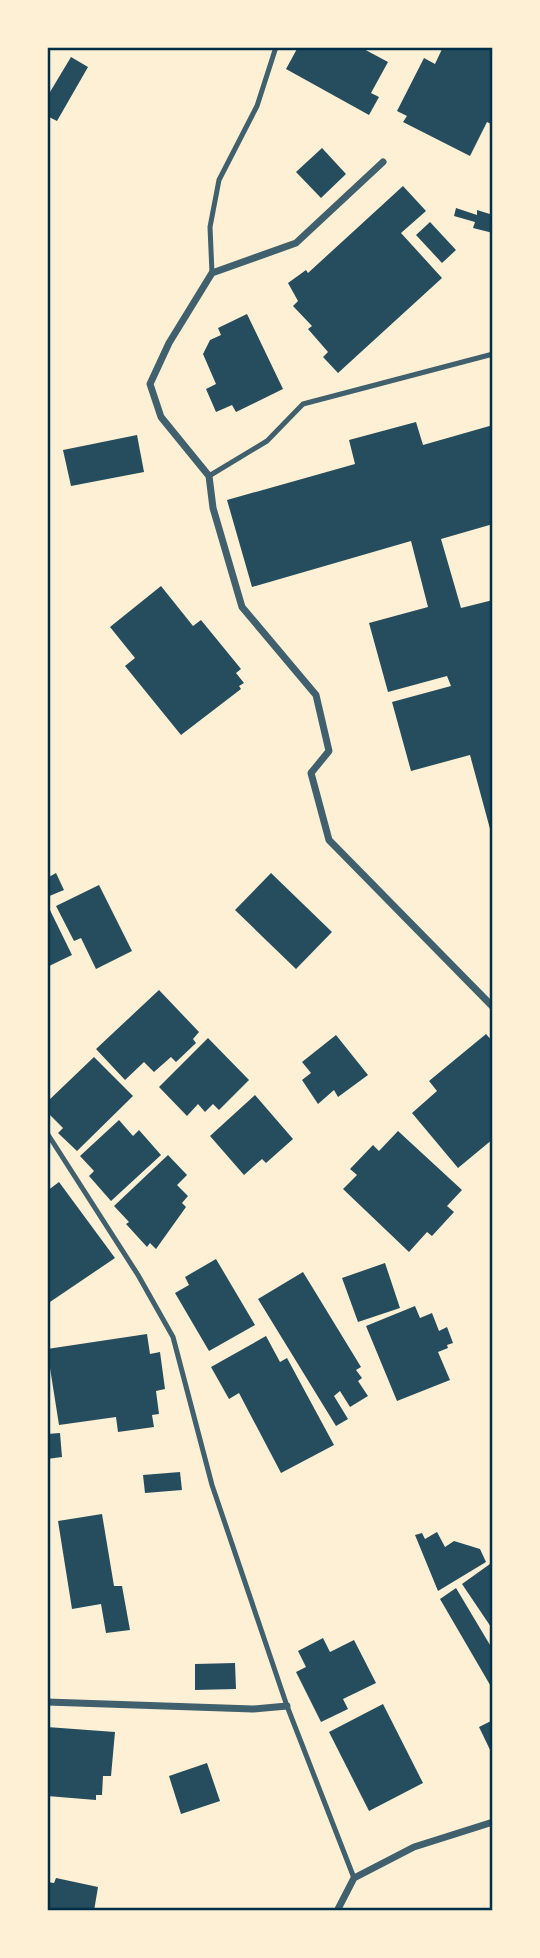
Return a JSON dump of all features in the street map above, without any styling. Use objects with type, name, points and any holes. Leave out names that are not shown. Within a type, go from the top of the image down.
[{"type":"street","points":[[383,162],[296,243],[212,273],[169,343],[150,384],[160,417],[209,476],[213,508],[242,607],[316,695],[329,751],[311,773],[329,840],[493,1007]]},
{"type":"street","points":[[47,1702],[253,1709],[287,1706]]},
{"type":"street","points":[[337,1911],[354,1878],[414,1847],[493,1822]]},
{"type":"lane","points":[[212,273],[210,227],[219,180],[257,106],[276,47]]},
{"type":"lane","points":[[209,476],[267,441],[303,404],[493,354]]},
{"type":"lane","points":[[47,1133],[138,1275],[173,1337],[212,1485],[287,1706],[354,1878]]},
{"type":"building","points":[[298,47],[360,47],[388,62],[371,93],[379,97],[369,115],[286,69]]},
{"type":"building","points":[[443,47],[493,47],[493,125],[487,122],[470,156],[403,122],[407,116],[397,111],[424,58],[435,64]]},
{"type":"building","points":[[71,57],[88,67],[57,121],[47,116],[47,97]]},
{"type":"building","points":[[322,148],[346,174],[321,198],[296,172]]},
{"type":"building","points":[[403,186],[426,211],[401,233],[442,278],[338,373],[323,357],[328,352],[308,329],[312,326],[293,306],[298,301],[288,283],[306,270],[308,273]]},
{"type":"building","points":[[456,208],[477,215],[477,210],[493,215],[493,233],[473,228],[475,222],[454,216]]},
{"type":"building","points":[[430,222],[456,250],[442,263],[416,235]]},
{"type":"building","points":[[247,314],[283,389],[236,412],[232,405],[216,412],[206,389],[216,384],[203,354],[210,340],[221,335],[218,328]]},
{"type":"building","points":[[416,422],[423,445],[493,425],[493,524],[441,539],[461,608],[493,600],[493,840],[470,755],[411,771],[392,702],[451,686],[447,676],[388,692],[369,623],[428,607],[411,541],[252,587],[227,500],[355,464],[349,440]]},
{"type":"building","points":[[137,435],[144,472],[71,486],[63,450]]},
{"type":"building","points":[[161,586],[193,626],[201,620],[241,669],[236,673],[244,683],[239,686],[241,689],[181,735],[125,666],[135,658],[110,627]]},
{"type":"building","points":[[56,873],[64,890],[47,897],[47,878]]},
{"type":"building","points":[[271,873],[332,932],[296,969],[235,910]]},
{"type":"building","points":[[99,885],[132,951],[96,969],[81,938],[74,941],[56,906]]},
{"type":"building","points":[[47,904],[72,955],[47,967]]},
{"type":"building","points":[[159,990],[199,1032],[193,1039],[196,1043],[176,1062],[171,1057],[154,1072],[144,1062],[125,1080],[96,1049]]},
{"type":"building","points":[[486,1034],[493,1042],[493,1139],[458,1168],[412,1113],[437,1091],[429,1081]]},
{"type":"building","points":[[336,1035],[368,1075],[338,1097],[334,1090],[318,1104],[302,1080],[311,1073],[302,1062]]},
{"type":"building","points":[[208,1038],[249,1080],[219,1110],[213,1104],[205,1112],[198,1104],[187,1116],[159,1087]]},
{"type":"building","points":[[94,1057],[133,1096],[77,1151],[58,1133],[63,1128],[47,1112],[47,1102]]},
{"type":"building","points":[[255,1095],[293,1139],[266,1163],[262,1159],[244,1175],[210,1136]]},
{"type":"building","points":[[119,1120],[133,1136],[139,1130],[161,1155],[111,1201],[89,1176],[94,1171],[80,1156]]},
{"type":"building","points":[[398,1131],[462,1190],[447,1206],[454,1212],[432,1236],[427,1232],[409,1252],[343,1189],[357,1175],[350,1169],[373,1145],[379,1151]]},
{"type":"building","points":[[168,1155],[187,1175],[177,1185],[188,1196],[182,1203],[186,1207],[156,1249],[150,1243],[147,1247],[114,1206]]},
{"type":"building","points":[[59,1182],[115,1258],[47,1304],[47,1191]]},
{"type":"building","points":[[216,1259],[255,1325],[209,1351],[175,1293],[189,1285],[185,1277]]},
{"type":"building","points":[[385,1263],[400,1308],[358,1322],[342,1278]]},
{"type":"building","points":[[303,1272],[361,1367],[356,1370],[362,1378],[358,1381],[368,1396],[350,1407],[340,1391],[334,1396],[348,1419],[336,1426],[258,1299]]},
{"type":"building","points":[[415,1306],[420,1318],[432,1313],[439,1331],[447,1327],[453,1343],[438,1352],[450,1380],[397,1401],[366,1326]]},
{"type":"building","points":[[147,1334],[150,1354],[160,1352],[165,1389],[156,1391],[159,1414],[152,1415],[154,1427],[118,1432],[116,1417],[59,1425],[47,1349]]},
{"type":"building","points":[[266,1336],[280,1362],[287,1358],[334,1445],[281,1473],[239,1393],[229,1399],[211,1367]]},
{"type":"building","points":[[60,1433],[62,1457],[47,1459],[47,1434]]},
{"type":"building","points":[[180,1472],[182,1490],[145,1493],[143,1475]]},
{"type":"building","points":[[102,1514],[114,1586],[122,1586],[130,1630],[106,1633],[101,1604],[72,1609],[58,1521]]},
{"type":"building","points":[[437,1532],[445,1547],[454,1541],[480,1549],[486,1562],[438,1591],[415,1535],[422,1533],[425,1539]]},
{"type":"building","points":[[490,1564],[493,1568],[493,1630],[462,1584]]},
{"type":"building","points":[[456,1588],[493,1650],[493,1690],[440,1599]]},
{"type":"building","points":[[323,1638],[330,1652],[354,1640],[376,1683],[343,1699],[348,1709],[321,1722],[296,1672],[306,1667],[298,1651]]},
{"type":"building","points":[[235,1663],[236,1689],[195,1690],[195,1664]]},
{"type":"building","points":[[383,1704],[423,1783],[369,1811],[329,1732]]},
{"type":"building","points":[[493,1720],[493,1756],[479,1727]]},
{"type":"building","points":[[47,1727],[115,1732],[111,1776],[103,1776],[102,1795],[96,1795],[96,1800],[47,1796]]},
{"type":"building","points":[[207,1763],[220,1801],[181,1814],[169,1776]]},
{"type":"building","points":[[56,1878],[98,1887],[94,1911],[47,1911],[47,1882],[54,1883]]}]
